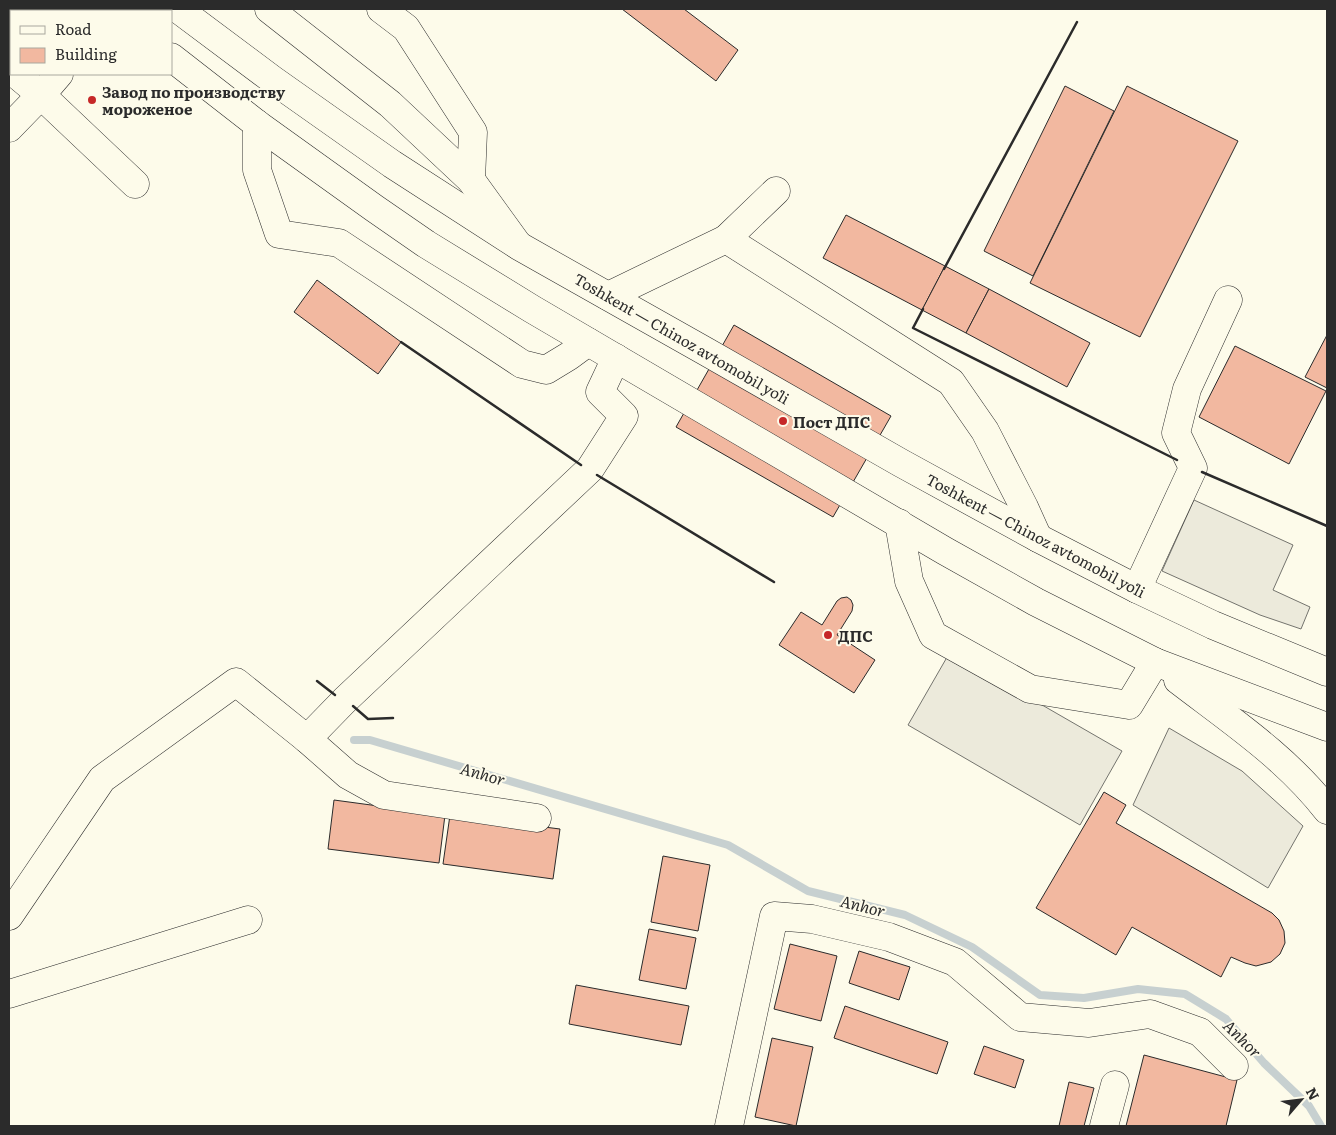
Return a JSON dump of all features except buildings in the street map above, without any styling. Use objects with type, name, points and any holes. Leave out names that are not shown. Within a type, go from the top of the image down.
[{"type":"main road","name":"Toshkent — Chinoz avtomobil yoʻli","points":[[178,9],[273,80],[392,164],[519,246],[900,463],[1038,538],[1137,589],[1213,625],[1326,672]]},
{"type":"main road","points":[[269,9],[390,104],[471,180],[519,246]]},
{"type":"main road","points":[[381,9],[406,28],[473,132],[471,180]]},
{"type":"main road","points":[[172,58],[257,124],[426,244],[588,342],[945,551],[1036,602],[1154,662],[1327,727]]},
{"type":"main road","points":[[17,75],[135,184]]},
{"type":"main road","points":[[9,128],[58,75]]},
{"type":"main road","points":[[257,124],[257,170],[279,234],[339,243],[522,364],[546,370],[588,342]]},
{"type":"main road","points":[[608,296],[726,239],[776,190]]},
{"type":"main road","points":[[726,239],[951,382],[985,431],[1038,538]]},
{"type":"main road","points":[[1137,589],[1193,468],[1176,433],[1187,389],[1228,300]]},
{"type":"main road","points":[[307,739],[345,700],[590,469],[624,416],[600,392],[616,358]]},
{"type":"main road","points":[[899,523],[909,581],[933,635],[1022,685],[1030,689],[1129,705],[1154,662]]},
{"type":"main road","points":[[1154,662],[1268,748],[1296,775],[1327,810]]},
{"type":"main road","points":[[9,916],[102,779],[236,682],[307,739],[348,775],[384,795],[537,818]]},
{"type":"main road","points":[[729,1126],[774,916],[812,919],[889,937],[955,962],[1020,1017],[1089,1023],[1150,1014],[1200,1032],[1234,1066]]},
{"type":"main road","points":[[9,994],[248,920]]},
{"type":"main road","points":[[1104,1126],[1115,1085]]},
{"type":"shaded area","points":[[1194,500],[1293,545],[1273,590],[1310,607],[1301,629],[1260,615],[1162,571]]},
{"type":"shaded area","points":[[950,652],[1122,751],[1080,825],[908,725]]},
{"type":"shaded area","points":[[1169,728],[1242,771],[1303,826],[1268,888],[1133,805]]},
{"type":"waterway","name":"Anhor","points":[[354,740],[370,740],[728,845],[808,891],[905,915],[972,947],[1040,995],[1084,998],[1138,989],[1185,994],[1226,1019],[1264,1063],[1309,1106],[1321,1126]]},
{"type":"wall","points":[[944,269],[1077,22]]},
{"type":"wall","points":[[923,309],[913,328],[1177,460]]},
{"type":"wall","points":[[401,342],[581,465]]},
{"type":"wall","points":[[1202,472],[1327,526]]},
{"type":"wall","points":[[597,475],[774,582]]},
{"type":"wall","points":[[317,681],[335,695]]},
{"type":"wall","points":[[353,706],[368,719],[393,718]]},
{"type":"place","name":"Завод по производству мороженое","points":[[92,100]]},
{"type":"place","name":"Пост ДПС","points":[[783,421]]},
{"type":"place","name":"ДПС","points":[[828,635]]}]
